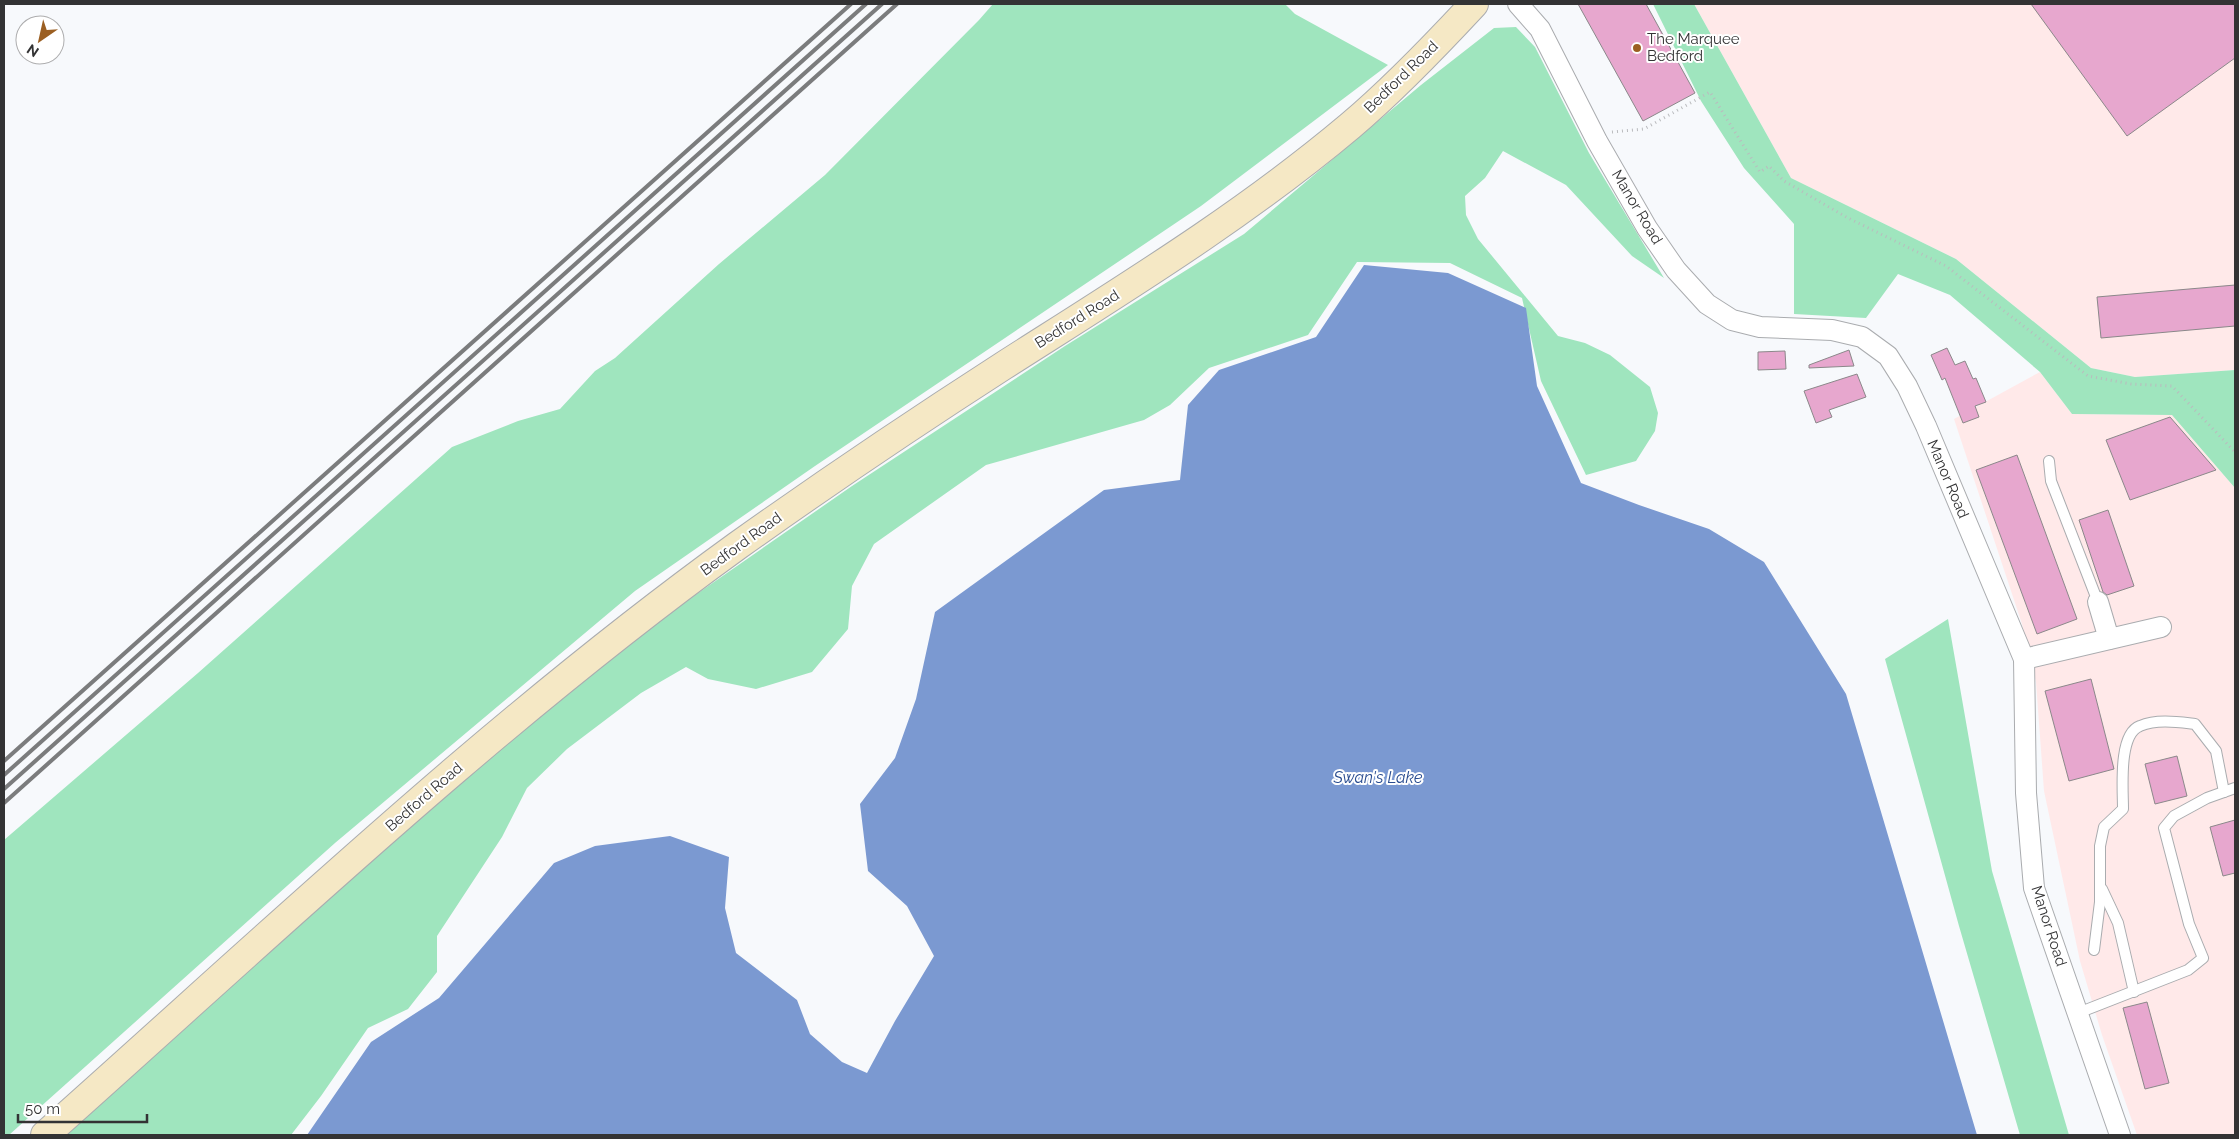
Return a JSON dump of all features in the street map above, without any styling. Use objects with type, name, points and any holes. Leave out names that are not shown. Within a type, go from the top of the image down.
[{"type":"main road","name":"Bedford Road","points":[[45,1135],[402,816],[566,677],[734,548],[858,461],[1203,238],[1284,179],[1356,121],[1417,64],[1474,4]]},
{"type":"street","name":"Manor Road","points":[[1518,4],[1540,29],[1597,141],[1647,228],[1676,270],[1707,304],[1732,320],[1760,327],[1832,330],[1862,337],[1888,356],[1907,386],[1926,426],[2024,659],[2026,793],[2034,888],[2120,1135]]},
{"type":"street","points":[[2098,602],[2109,639]]},
{"type":"street","points":[[2024,659],[2161,627]]},
{"type":"lane","points":[[2049,461],[2051,481],[2098,602]]},
{"type":"lane","points":[[2094,950],[2100,902],[2100,846],[2104,828],[2123,809],[2126,741],[2139,726],[2170,721],[2195,724],[2216,751],[2224,792]]},
{"type":"lane","points":[[2078,1013],[2188,970],[2202,958],[2189,924],[2164,828],[2174,816],[2207,798],[2235,788]]},
{"type":"lane","points":[[2100,885],[2118,923],[2134,992]]},
{"type":"path","points":[[1616,130],[1644,129],[1710,92],[1760,172],[1770,166],[1784,182],[1848,218],[1946,266],[2088,376],[2130,384],[2172,386],[2235,452]]},
{"type":"shaded area","points":[[1694,4],[2235,4],[2235,370],[2135,377],[2091,368],[1956,259],[1791,178]]},
{"type":"shaded area","points":[[2040,372],[2072,414],[2172,415],[2235,488],[2235,1135],[2137,1135],[2102,1035],[2080,961],[2044,791],[2036,682],[2022,624],[1954,419]]},
{"type":"green space","points":[[993,4],[1285,4],[1295,14],[1388,65],[1201,206],[815,466],[635,591],[335,843],[9,1135],[4,1135],[4,840],[198,673],[452,447],[518,421],[560,409],[595,371],[615,358],[719,264],[825,175]]},
{"type":"green space","points":[[1653,4],[1694,4],[1791,178],[1956,259],[2091,368],[2135,377],[2235,370],[2235,488],[2172,415],[2072,414],[2040,372],[1950,295],[1898,274],[1866,318],[1794,314],[1794,224],[1744,168],[1701,101]]},
{"type":"green space","points":[[1516,27],[1535,47],[1589,153],[1664,278],[1632,256],[1566,185],[1503,151],[1485,178],[1465,196],[1466,215],[1478,239],[1558,336],[1585,343],[1610,355],[1650,387],[1658,413],[1655,431],[1636,461],[1586,475],[1541,381],[1522,298],[1450,263],[1357,262],[1308,335],[1209,368],[1170,405],[1144,420],[986,465],[874,544],[852,586],[848,629],[812,672],[756,689],[708,679],[686,667],[641,693],[567,749],[527,788],[502,837],[437,936],[437,972],[408,1009],[368,1028],[321,1096],[291,1135],[66,1135],[456,782],[655,623],[852,486],[1065,346],[1244,234],[1421,85],[1494,28]]},
{"type":"green space","points":[[1948,619],[1992,871],[2069,1135],[2020,1135],[1959,926],[1885,659]]},
{"type":"water","name":"Swan's Lake","points":[[1364,265],[1448,273],[1526,308],[1537,386],[1581,483],[1709,529],[1764,562],[1846,694],[1977,1135],[307,1135],[371,1042],[439,998],[554,863],[595,846],[670,836],[729,857],[725,908],[736,953],[797,1000],[810,1034],[842,1062],[867,1073],[895,1021],[934,956],[907,906],[868,871],[860,804],[895,758],[916,699],[935,612],[1104,490],[1180,480],[1188,405],[1219,370],[1316,337]]},
{"type":"building","name":"The Marquee Bedford","points":[[1578,4],[1646,4],[1695,93],[1643,121]]},
{"type":"building","points":[[2031,4],[2235,4],[2235,58],[2127,136]]},
{"type":"building","points":[[2235,285],[2235,326],[2101,338],[2097,297]]},
{"type":"building","points":[[1947,348],[1955,365],[1965,361],[1973,379],[1976,378],[1986,402],[1975,406],[1979,417],[1963,423],[1945,378],[1942,380],[1931,355]]},
{"type":"building","points":[[1849,350],[1854,366],[1809,368],[1809,365]]},
{"type":"building","points":[[1785,351],[1786,369],[1758,370],[1758,352]]},
{"type":"building","points":[[1857,374],[1866,397],[1829,410],[1832,417],[1816,423],[1804,391]]},
{"type":"building","points":[[2170,417],[2216,470],[2130,500],[2106,440]]},
{"type":"building","points":[[2017,455],[2077,619],[2037,634],[1976,470]]},
{"type":"building","points":[[2108,510],[2134,586],[2107,595],[2103,592],[2079,520]]},
{"type":"building","points":[[2091,679],[2114,769],[2069,781],[2045,691]]},
{"type":"building","points":[[2177,756],[2187,796],[2155,804],[2145,764]]},
{"type":"building","points":[[2235,820],[2235,873],[2223,876],[2210,827]]},
{"type":"building","points":[[2147,1002],[2169,1083],[2145,1089],[2123,1008]]},
{"type":"railway","points":[[4,761],[851,4]]},
{"type":"railway","points":[[4,775],[866,4]]},
{"type":"railway","points":[[4,789],[882,4]]},
{"type":"railway","points":[[4,803],[897,4]]},
{"type":"place","name":"The Marquee Bedford","points":[[1637,48]]}]
